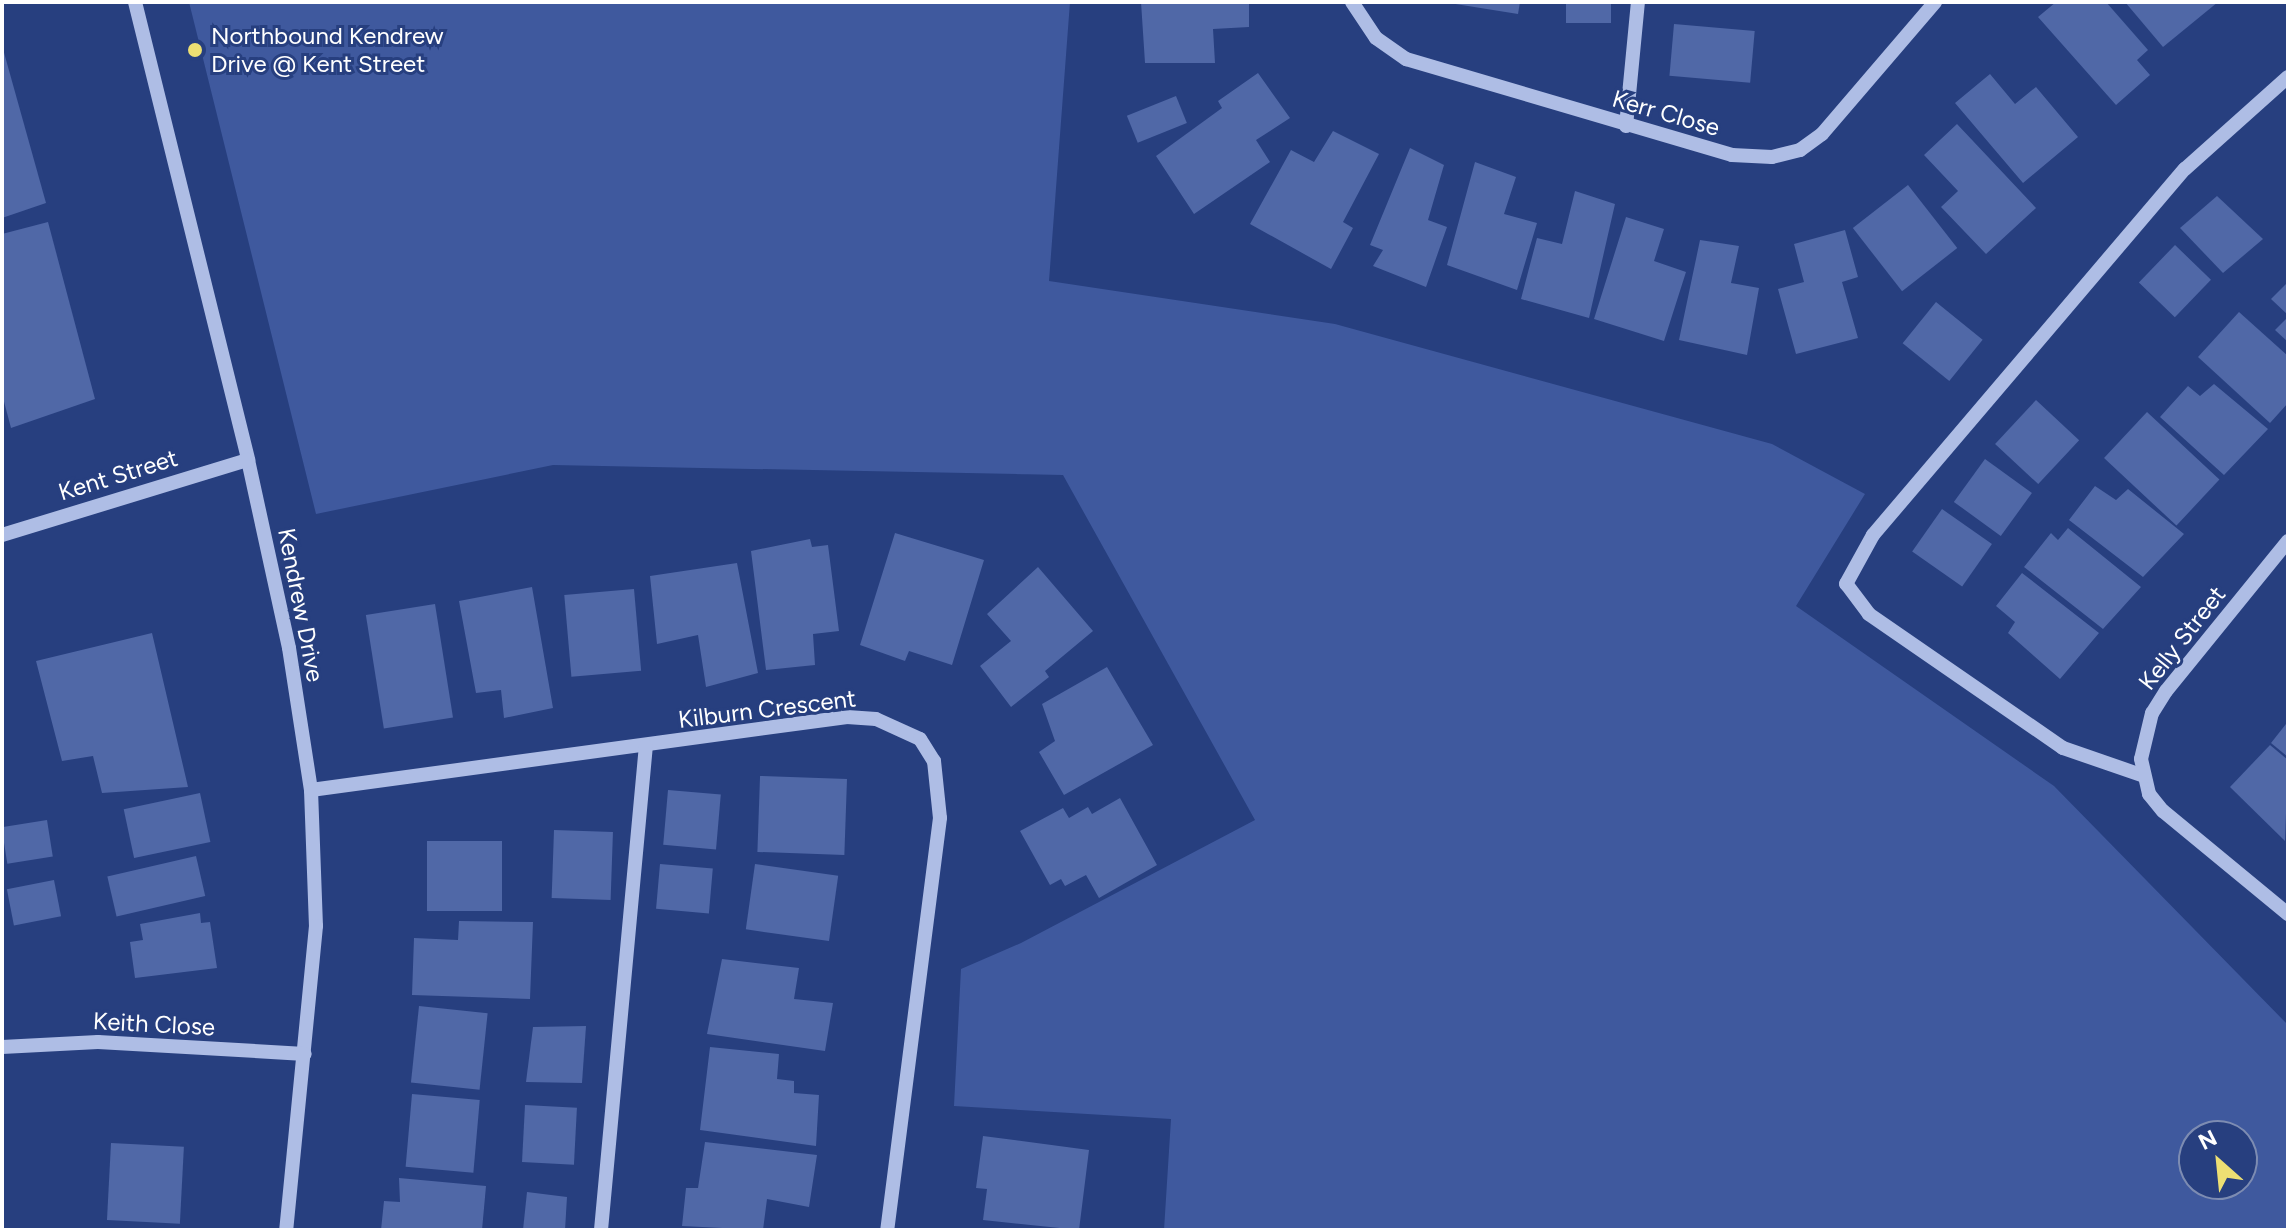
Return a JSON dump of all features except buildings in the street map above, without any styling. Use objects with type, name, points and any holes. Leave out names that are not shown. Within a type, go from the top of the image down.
[{"type":"street","name":"Kendrew Drive","points":[[135,2],[248,460],[289,648],[311,790],[316,926],[286,1230]]},
{"type":"street","name":"Kerr Close","points":[[1352,2],[1376,38],[1406,59],[1732,155],[1772,157],[1800,150],[1850,107],[1935,2]]},
{"type":"street","points":[[1626,126],[1638,2]]},
{"type":"street","points":[[2288,77],[2185,169],[1873,535],[1846,584],[1869,614],[2063,748],[2144,776],[2163,811],[2288,914]]},
{"type":"street","name":"Kent Street","points":[[2,535],[248,460]]},
{"type":"street","name":"Kelly Street","points":[[2144,776],[2144,736],[2152,713],[2288,541]]},
{"type":"street","name":"Kilburn Crescent","points":[[311,790],[847,717],[900,727],[920,739],[934,761],[940,818],[887,1230]]},
{"type":"street","points":[[601,1230],[646,746]]},
{"type":"street","name":"Keith Close","points":[[2,1047],[98,1042],[305,1054]]},
{"type":"shaded area","points":[[189,2],[1070,2],[1049,281],[1335,324],[1772,444],[1865,494],[1796,606],[2054,786],[2288,1025],[2288,1230],[1164,1230],[1171,1119],[954,1106],[961,969],[1021,943],[1255,820],[1063,475],[553,465],[316,514]]},
{"type":"place","name":"Northbound Kendrew Drive @ Kent Street","points":[[195,50]]}]
